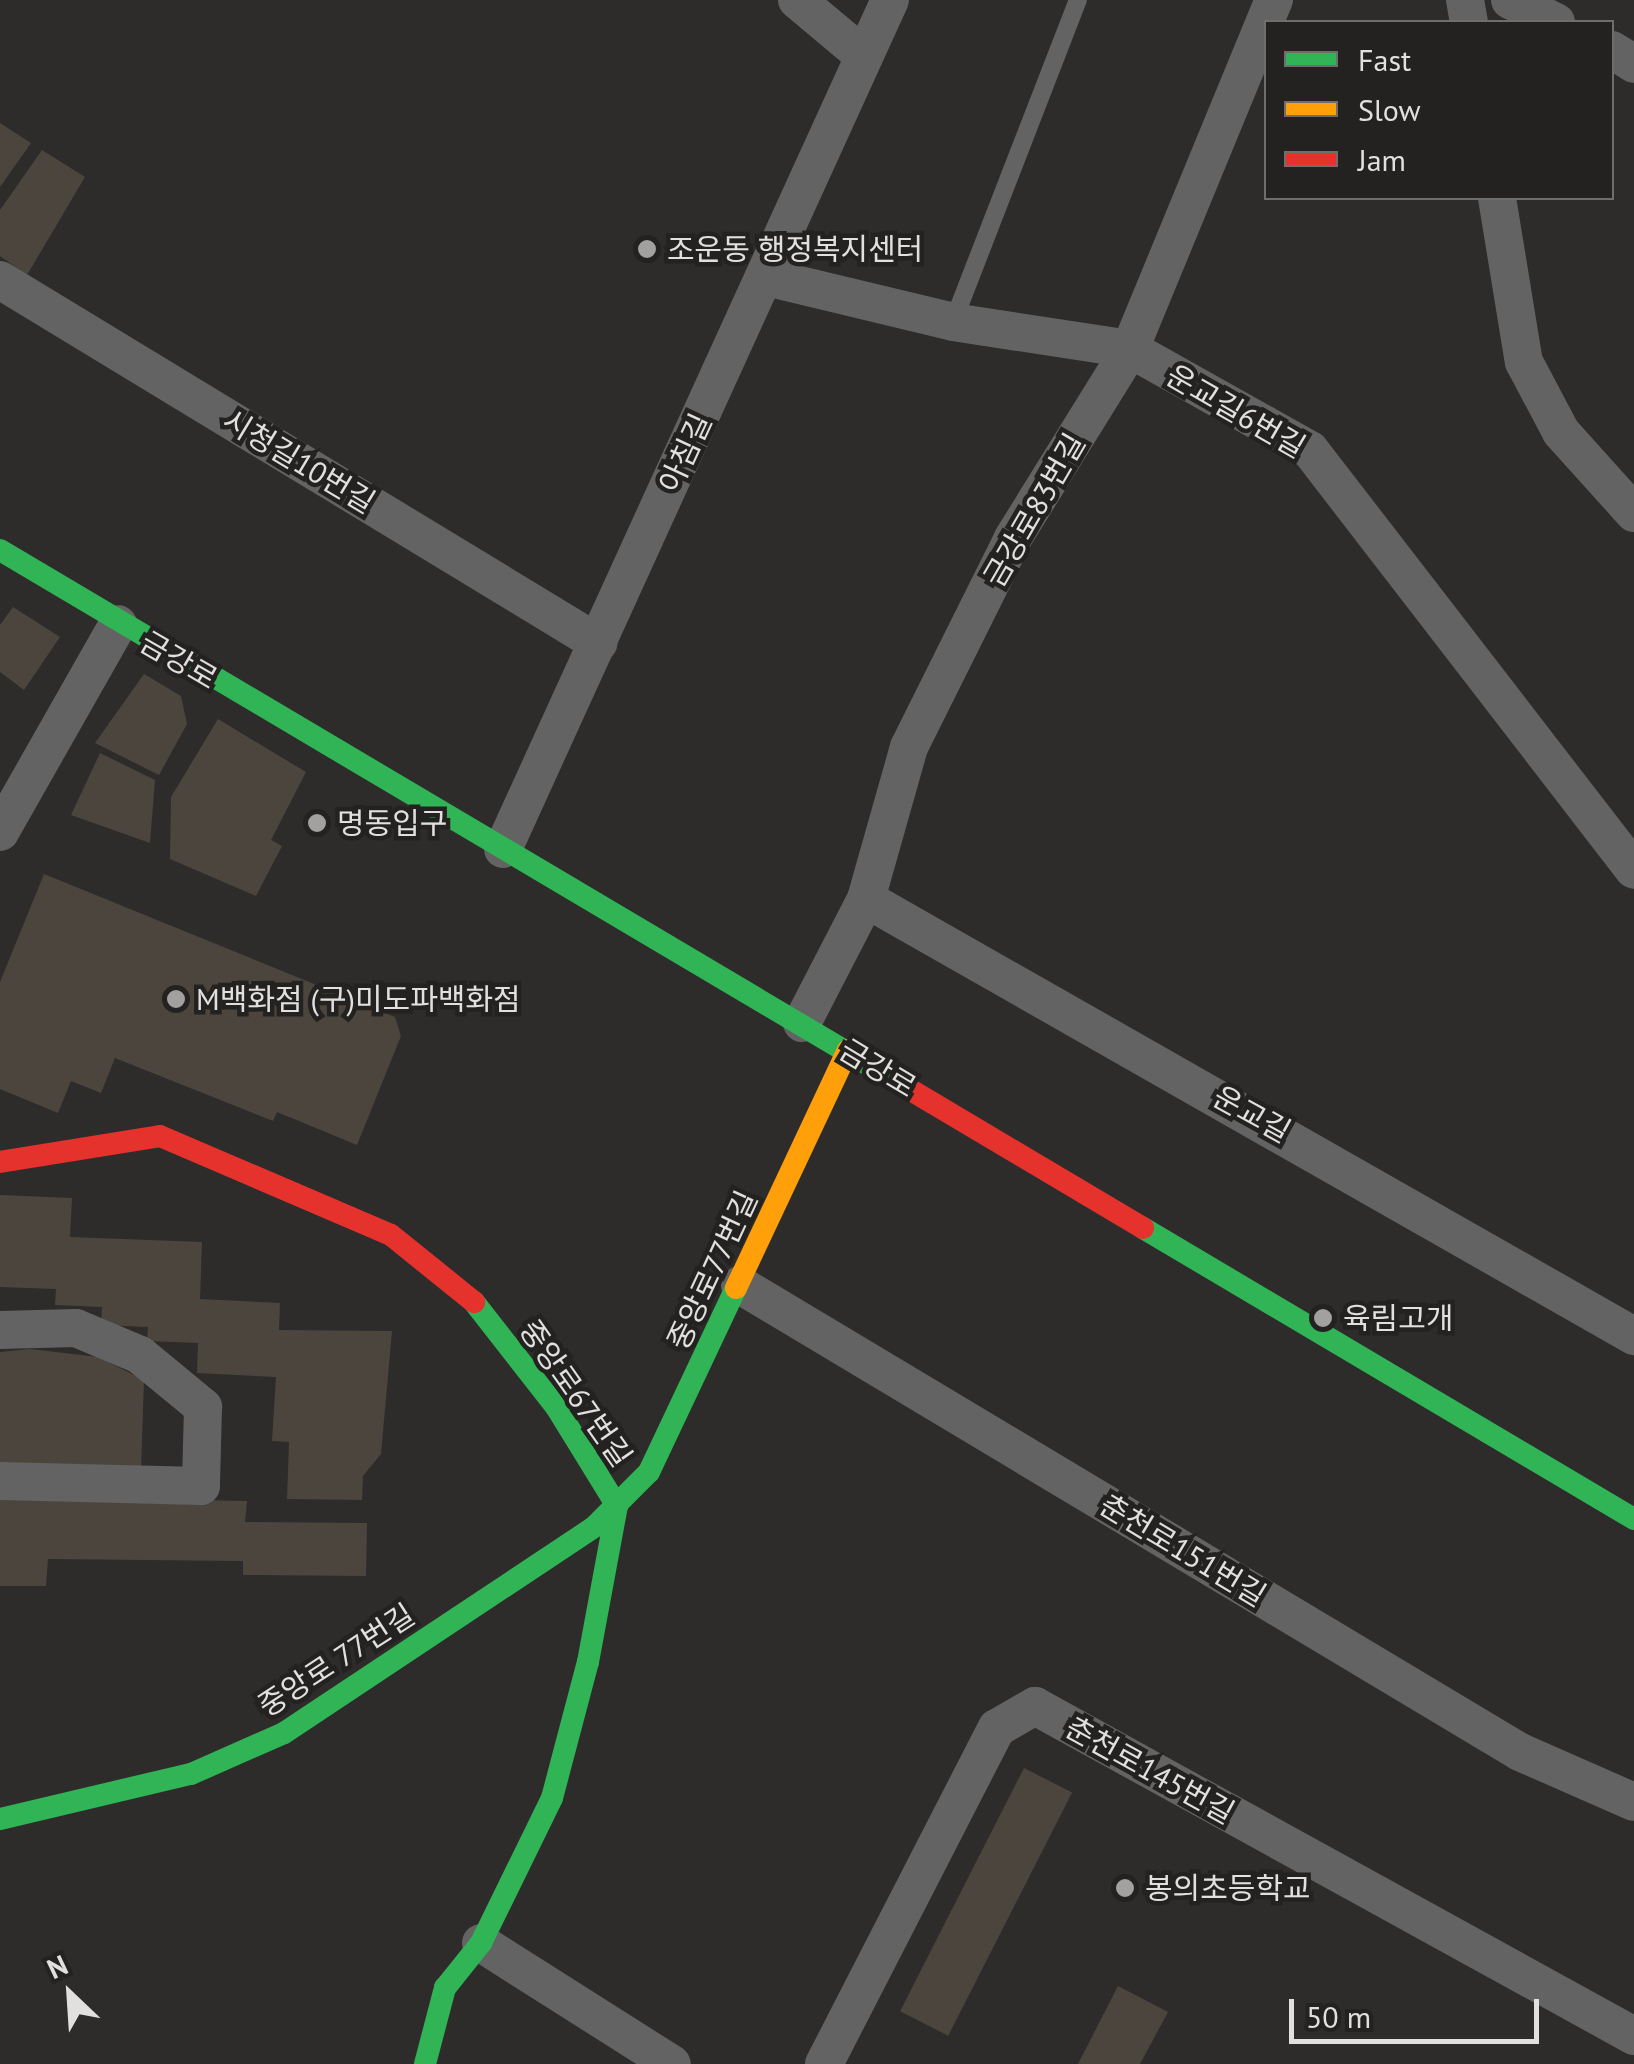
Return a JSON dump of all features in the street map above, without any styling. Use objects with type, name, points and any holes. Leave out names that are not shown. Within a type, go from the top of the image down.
[{"type":"street","points":[[797,0],[864,56]]},
{"type":"street","name":"아침길","points":[[503,850],[890,0]]},
{"type":"street","points":[[1510,0],[1552,20]]},
{"type":"street","name":"금강로83번길","points":[[802,1023],[866,899],[909,747],[1013,538],[1130,349],[1264,24]]},
{"type":"street","points":[[1497,200],[1524,362],[1561,432],[1634,513]]},
{"type":"street","name":"운교길6번길","points":[[766,277],[953,322],[1130,349],[1310,450],[1634,870]]},
{"type":"street","name":"시청길10번길","points":[[0,280],[598,643]]},
{"type":"street","name":"금강로","points":[[0,550],[118,624],[848,1050],[1634,1520]]},
{"type":"street","name":"금강로","points":[[0,832],[118,624]]},
{"type":"street","name":"운교길","points":[[866,899],[1634,1336]]},
{"type":"street","name":"중앙로77번길","points":[[616,1506],[649,1472],[848,1050]]},
{"type":"street","name":"중앙로67번길","points":[[0,1162],[160,1136],[391,1235],[475,1302],[556,1408],[616,1506],[588,1662],[552,1798],[481,1943],[445,1988],[425,2064]]},
{"type":"street","name":"춘천로151번길","points":[[740,1285],[1520,1752],[1634,1802]]},
{"type":"street","points":[[0,1330],[76,1328],[140,1355],[203,1407],[201,1486],[0,1481]]},
{"type":"street","name":"중앙로 77번길","points":[[0,1820],[191,1774],[284,1733],[616,1506]]},
{"type":"street","name":"춘천로145번길","points":[[824,2064],[996,1728],[1034,1706],[1634,2036]]},
{"type":"street","points":[[481,1943],[672,2064]]},
{"type":"lane","points":[[953,322],[1078,0]]},
{"type":"building","points":[[0,123],[31,143],[0,187]]},
{"type":"building","points":[[42,150],[85,177],[27,275],[0,256],[0,210]]},
{"type":"building","points":[[13,607],[60,637],[24,690],[0,672],[0,625]]},
{"type":"building","points":[[144,674],[181,696],[187,724],[159,775],[95,743]]},
{"type":"building","points":[[218,719],[306,772],[271,840],[282,846],[256,896],[170,859],[171,797]]},
{"type":"building","points":[[100,753],[155,780],[150,843],[71,815]]},
{"type":"building","name":"M백화점 (구)미도파백화점","points":[[44,874],[395,1017],[401,1036],[357,1145],[277,1112],[273,1121],[115,1058],[101,1093],[71,1081],[58,1113],[0,1089],[0,982]]},
{"type":"building","points":[[0,1195],[72,1198],[70,1237],[202,1242],[200,1299],[280,1303],[279,1330],[392,1331],[381,1454],[363,1476],[362,1500],[287,1499],[289,1442],[272,1441],[276,1377],[197,1373],[198,1343],[147,1341],[148,1327],[101,1325],[102,1307],[55,1305],[56,1289],[0,1287]]},
{"type":"building","points":[[30,1349],[98,1357],[144,1380],[141,1469],[0,1466],[0,1352]]},
{"type":"building","points":[[0,1496],[247,1501],[245,1522],[367,1523],[366,1576],[243,1575],[243,1561],[48,1559],[46,1586],[0,1586]]},
{"type":"building","points":[[1024,1768],[1072,1793],[948,2036],[900,2011]]},
{"type":"building","points":[[1118,1986],[1168,2012],[1140,2064],[1078,2064]]},
{"type":"traffic: fast","points":[[0,550],[904,1086]]},
{"type":"traffic: fast","points":[[1143,1228],[1634,1519]]},
{"type":"traffic: fast","points":[[0,1819],[191,1774],[284,1733],[595,1526],[649,1472],[736,1288]]},
{"type":"traffic: fast","points":[[425,2064],[445,1988],[481,1943],[552,1798],[588,1662],[617,1506],[556,1407],[474,1302]]},
{"type":"traffic: slow","points":[[736,1288],[848,1050]]},
{"type":"traffic: jam","points":[[904,1086],[1143,1228]]},
{"type":"traffic: jam","points":[[0,1162],[160,1136],[391,1235],[474,1302]]},
{"type":"place","name":"조운동 행정복지센터","points":[[647,249]]},
{"type":"place","name":"명동입구","points":[[317,823]]},
{"type":"place","name":"M백화점 (구)미도파백화점","points":[[176,999]]},
{"type":"place","name":"육림고개","points":[[1323,1318]]},
{"type":"place","name":"봉의초등학교","points":[[1125,1888]]}]
